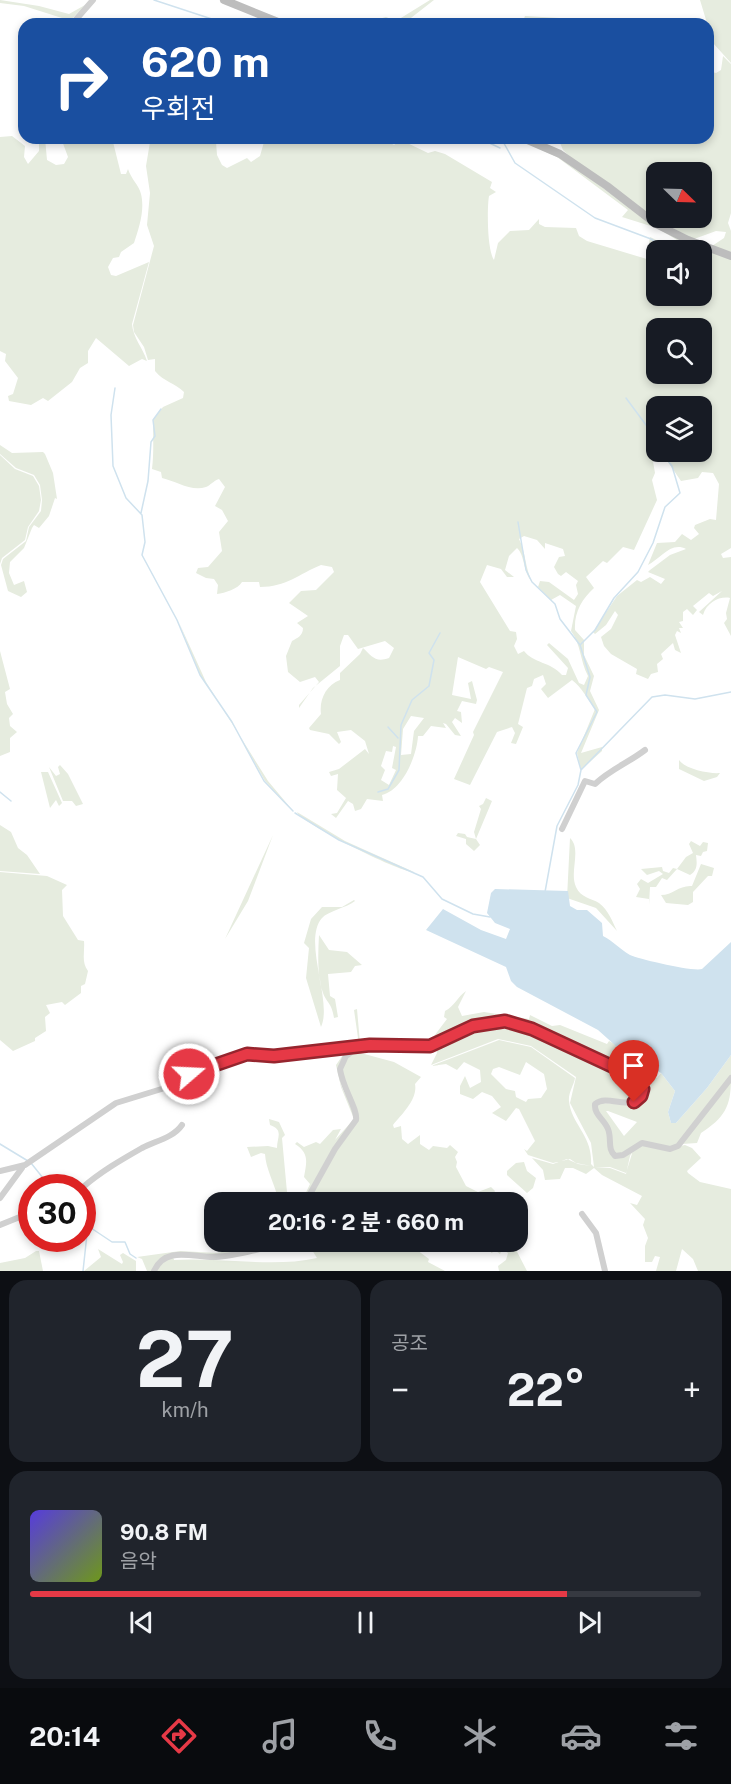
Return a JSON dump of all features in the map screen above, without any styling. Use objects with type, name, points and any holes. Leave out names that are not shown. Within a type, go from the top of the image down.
[{"type":"street","points":[[77,18],[93,0]]},
{"type":"street","points":[[224,0],[268,18]]},
{"type":"street","points":[[537,144],[560,154],[607,186],[656,224],[688,240],[731,256]]},
{"type":"street","points":[[562,829],[585,780],[596,784],[617,765],[645,750]]},
{"type":"street","points":[[0,1198],[25,1165],[116,1103],[168,1087],[196,1070],[243,1055],[274,1056],[359,1045],[430,1046],[473,1026],[494,1022],[514,1023],[532,1029],[624,1072],[641,1084],[643,1094],[634,1102],[625,1104],[601,1100],[595,1104],[595,1110],[607,1125],[611,1153],[617,1157],[642,1143],[670,1149],[678,1146],[731,1078]]},
{"type":"street","points":[[311,1192],[334,1149],[356,1120],[357,1114],[346,1095],[340,1069],[346,1056],[359,1045]]},
{"type":"street","points":[[96,1177],[107,1169],[173,1134],[182,1125]]},
{"type":"street","points":[[0,1171],[25,1165]]},
{"type":"street","points":[[582,1214],[596,1233],[605,1271]]},
{"type":"street","points":[[0,1225],[18,1218]]},
{"type":"street","points":[[154,1271],[159,1263],[173,1255],[217,1257],[239,1252]]},
{"type":"shaded area","points":[[0,0],[39,6],[69,14],[85,5],[73,18],[62,18],[24,6],[0,3]]},
{"type":"shaded area","points":[[430,0],[434,0],[411,18],[401,18]]},
{"type":"shaded area","points":[[700,0],[731,0],[731,63],[714,44],[714,18],[705,18]]},
{"type":"shaded area","points":[[525,16],[560,18],[524,18]]},
{"type":"shaded area","points":[[723,56],[731,64],[731,213],[728,223],[731,231],[731,252],[712,246],[724,238],[726,232],[716,231],[694,239],[672,228],[712,228],[712,162],[646,162],[646,215],[570,157],[560,144],[714,144],[714,72],[721,70]]},
{"type":"shaded area","points":[[12,136],[18,141],[18,144],[25,146],[24,157],[28,164],[39,151],[39,144],[46,144],[47,160],[56,165],[64,164],[68,157],[63,144],[114,144],[121,174],[126,174],[128,169],[140,191],[142,200],[142,213],[134,243],[121,252],[119,257],[113,258],[108,267],[111,275],[116,276],[149,262],[132,324],[134,334],[147,361],[142,359],[129,366],[96,338],[88,351],[88,363],[80,368],[72,382],[48,401],[43,398],[31,405],[9,401],[8,396],[13,394],[18,378],[5,361],[6,354],[0,351],[0,137]]},
{"type":"shaded area","points":[[150,144],[216,144],[217,155],[222,165],[227,168],[247,158],[251,162],[260,156],[263,144],[409,144],[428,153],[435,151],[445,154],[492,182],[490,188],[496,192],[489,196],[488,219],[490,247],[494,260],[498,243],[510,231],[529,230],[539,219],[539,224],[545,227],[576,228],[579,236],[587,241],[646,259],[646,306],[712,306],[712,248],[731,257],[731,548],[721,554],[723,558],[731,557],[731,636],[724,623],[727,619],[726,613],[730,598],[714,601],[703,615],[699,612],[722,591],[713,596],[709,593],[693,606],[697,610],[693,615],[687,609],[683,612],[683,621],[679,622],[683,628],[679,628],[681,633],[677,631],[675,635],[681,653],[675,650],[673,643],[661,654],[663,659],[657,664],[658,672],[651,674],[648,679],[636,674],[637,669],[611,654],[604,646],[601,637],[611,629],[618,615],[615,611],[606,625],[595,634],[593,632],[617,596],[637,580],[641,582],[650,577],[661,584],[665,579],[648,572],[670,555],[686,549],[675,547],[648,565],[657,543],[675,542],[682,534],[691,540],[699,534],[694,528],[695,525],[710,519],[716,520],[719,484],[713,473],[702,472],[698,478],[681,481],[668,462],[712,462],[712,396],[646,396],[646,462],[653,462],[655,473],[652,480],[657,500],[634,550],[623,547],[607,563],[603,561],[586,577],[594,588],[582,601],[576,617],[575,630],[584,640],[584,655],[594,676],[590,691],[599,710],[581,753],[602,747],[602,751],[581,770],[577,753],[595,709],[572,680],[548,698],[541,689],[546,684],[543,675],[534,679],[532,686],[527,688],[518,724],[523,727],[516,744],[511,743],[515,733],[512,727],[497,732],[470,785],[454,779],[474,735],[473,732],[503,672],[489,667],[486,669],[458,657],[452,695],[471,699],[468,683],[472,681],[477,700],[476,704],[462,701],[457,711],[461,712],[462,723],[455,718],[452,722],[461,736],[455,735],[443,723],[446,728],[431,726],[423,736],[418,736],[408,771],[390,792],[382,795],[383,801],[367,799],[361,809],[355,811],[353,804],[348,801],[336,818],[331,814],[337,813],[346,798],[337,790],[338,774],[331,776],[329,772],[339,769],[365,749],[369,754],[365,741],[351,730],[337,732],[341,742],[339,744],[329,734],[309,728],[321,714],[322,698],[327,689],[340,680],[340,673],[360,654],[363,648],[374,658],[380,660],[389,658],[394,648],[385,641],[358,649],[348,635],[344,635],[340,646],[340,666],[316,686],[319,682],[315,677],[300,682],[288,672],[286,656],[292,641],[302,633],[303,628],[297,623],[308,616],[289,603],[301,591],[316,590],[334,572],[332,567],[321,565],[277,585],[260,587],[259,582],[242,582],[234,589],[217,594],[218,585],[214,579],[196,573],[198,568],[208,567],[222,551],[219,532],[228,521],[222,510],[215,506],[225,487],[219,479],[206,487],[189,487],[162,478],[161,472],[152,469],[153,420],[163,407],[183,398],[184,392],[155,371],[155,359],[148,360],[144,347],[134,332],[133,325],[154,246],[147,225],[150,193],[146,166]],"holes":[[[524,536],[537,540],[545,549],[545,543],[563,549],[565,556],[559,557],[554,567],[561,576],[566,572],[578,581],[576,585],[578,594],[574,600],[549,582],[540,581],[538,587],[551,600],[560,595],[576,606],[571,631],[577,641],[588,676],[584,685],[579,683],[568,659],[549,643],[547,645],[568,668],[566,675],[532,658],[524,651],[518,654],[514,646],[517,639],[516,632],[510,631],[480,582],[487,565],[501,569],[507,577],[514,577],[505,570],[509,556],[517,548],[532,582],[519,539]],[[411,716],[424,718],[414,731],[411,754],[401,755],[403,729]],[[393,746],[396,747],[392,768],[396,770],[389,785],[381,780],[385,770],[381,766],[386,751],[392,752]]]},
{"type":"shaded area","points":[[528,144],[549,149],[633,209],[646,215],[646,225],[622,217],[628,210],[557,157]]},
{"type":"shaded area","points":[[657,228],[672,228],[696,240],[677,240]]},
{"type":"shaded area","points":[[0,445],[12,453],[43,452],[53,473],[57,499],[55,498],[49,516],[39,528],[34,525],[24,548],[10,562],[9,573],[14,585],[24,581],[27,592],[21,597],[8,591],[1,565],[3,559],[26,541],[29,527],[41,511],[40,485],[34,475],[16,468],[0,454]]},
{"type":"shaded area","points":[[0,455],[15,469],[33,476],[39,486],[41,500],[39,511],[28,527],[25,540],[2,558],[0,564]]},
{"type":"shaded area","points":[[179,622],[206,682],[220,705],[200,675]]},
{"type":"shaded area","points":[[0,651],[10,689],[5,692],[7,704],[13,714],[9,718],[10,726],[17,732],[10,738],[10,752],[0,756]]},
{"type":"shaded area","points":[[240,736],[268,781],[294,812],[265,781]]},
{"type":"shaded area","points":[[679,760],[686,766],[698,770],[720,773],[717,777],[704,781],[679,769]]},
{"type":"shaded area","points":[[60,765],[68,774],[83,804],[76,806],[72,801],[63,801],[49,767],[56,776],[60,774],[58,767]]},
{"type":"shaded area","points":[[41,772],[48,772],[62,803],[59,806],[56,800],[50,808]]},
{"type":"shaded area","points":[[486,798],[492,801],[476,839],[474,832],[481,809],[479,806]]},
{"type":"shaded area","points":[[297,812],[345,841],[414,872],[351,846],[315,826]]},
{"type":"shaded area","points":[[0,825],[11,832],[18,848],[27,855],[40,874],[0,871]]},
{"type":"shaded area","points":[[458,833],[465,834],[467,837],[476,839],[480,845],[474,851],[466,844],[466,839],[456,836]]},
{"type":"shaded area","points":[[273,835],[248,901],[225,939]]},
{"type":"shaded area","points":[[570,838],[575,848],[574,881],[578,891],[602,906],[617,931],[596,908],[567,898]]},
{"type":"shaded area","points":[[691,841],[700,846],[703,842],[708,843],[707,851],[701,856],[696,855],[696,866],[693,873],[690,875],[677,869],[686,857],[693,853],[689,844]]},
{"type":"shaded area","points":[[701,864],[714,868],[712,876],[708,876],[693,892],[693,902],[688,905],[666,903],[661,895],[692,886]]},
{"type":"shaded area","points":[[662,867],[663,871],[669,873],[673,868],[677,869],[667,880],[662,878],[656,887],[650,887],[649,905],[649,899],[636,897],[640,889],[637,884],[641,879],[648,883],[663,874],[659,871],[647,875],[641,869]]},
{"type":"shaded area","points":[[0,872],[47,876],[67,885],[62,890],[63,916],[78,940],[84,941],[84,960],[88,971],[85,984],[81,986],[81,993],[65,1005],[62,1002],[46,1005],[50,1013],[45,1017],[46,1031],[35,1038],[35,1041],[13,1051],[0,1040]]},
{"type":"shaded area","points":[[322,907],[342,907],[322,918],[317,928],[316,956],[324,1016],[321,1027],[306,978],[309,948],[304,943],[311,919]]},
{"type":"shaded area","points":[[319,935],[329,950],[347,952],[362,965],[355,966],[351,972],[328,974],[330,996],[335,999],[338,1017],[334,1018],[323,993],[320,979]]},
{"type":"shaded area","points":[[466,991],[458,1007],[462,1016],[484,1012],[529,1019],[530,1015],[552,1026],[560,1025],[607,1044],[609,1041],[628,1051],[627,1058],[657,1078],[661,1073],[675,1091],[668,1112],[671,1123],[676,1123],[707,1088],[731,1055],[731,1077],[677,1146],[670,1148],[641,1142],[617,1156],[611,1150],[607,1128],[596,1110],[597,1103],[629,1104],[642,1097],[642,1083],[625,1071],[532,1028],[509,1021],[473,1025],[430,1045],[359,1045],[354,1010],[357,1009],[360,1043],[376,1041],[428,1044],[447,1019],[444,1017],[445,1011]],"holes":[[[606,1111],[637,1122],[624,1136]]]},
{"type":"shaded area","points":[[489,1023],[519,1025],[624,1072],[642,1089],[637,1100],[594,1104],[604,1123],[615,1157],[634,1147],[633,1152],[636,1146],[642,1143],[666,1149],[685,1145],[692,1148],[701,1158],[687,1171],[688,1173],[700,1182],[731,1189],[731,1271],[698,1271],[693,1259],[682,1249],[676,1271],[656,1271],[660,1257],[655,1256],[652,1262],[645,1262],[645,1246],[648,1238],[643,1225],[645,1219],[630,1203],[637,1205],[642,1196],[602,1175],[594,1168],[586,1174],[573,1168],[565,1168],[560,1179],[545,1180],[543,1170],[532,1158],[553,1164],[561,1161],[553,1163],[528,1155],[524,1149],[527,1151],[535,1141],[519,1109],[516,1108],[506,1121],[492,1113],[501,1107],[492,1096],[482,1092],[473,1099],[460,1094],[460,1086],[465,1076],[470,1088],[481,1082],[480,1070],[464,1062],[457,1070],[446,1064],[431,1066],[499,1040],[531,1047],[575,1078],[569,1098],[571,1109],[589,1146],[591,1164],[594,1167],[591,1143],[570,1103],[576,1077],[531,1046],[498,1039],[431,1065],[437,1053],[435,1045]],"holes":[[[526,1062],[544,1074],[547,1089],[541,1098],[528,1099],[526,1102],[516,1097],[515,1091],[506,1089],[491,1074],[493,1069],[499,1067],[520,1075]],[[595,1167],[610,1167],[626,1173],[627,1170],[626,1174],[610,1168]]]},
{"type":"shaded area","points":[[355,1047],[342,1067],[340,1079],[341,1086],[353,1106],[356,1120],[334,1148],[310,1192],[306,1192],[310,1184],[304,1177],[305,1154],[295,1144],[297,1142],[304,1147],[316,1142],[320,1144],[333,1130],[341,1129],[335,1140],[354,1119],[341,1087],[336,1065],[345,1052],[339,1050]]},
{"type":"shaded area","points":[[357,1052],[394,1062],[421,1077],[415,1084],[412,1101],[393,1125],[394,1128],[401,1126],[402,1139],[408,1144],[420,1135],[420,1144],[429,1150],[433,1146],[447,1148],[450,1145],[458,1152],[455,1157],[456,1167],[466,1186],[478,1192],[312,1192],[326,1165],[356,1124],[341,1069],[351,1054]]},
{"type":"shaded area","points":[[731,1079],[730,1097],[721,1117],[701,1133],[697,1143],[682,1144]]},
{"type":"shaded area","points":[[269,1119],[279,1122],[285,1135],[282,1138],[287,1192],[276,1192],[265,1154],[261,1153],[251,1157],[247,1147],[277,1148],[279,1134],[277,1129],[270,1125]]},
{"type":"shaded area","points":[[524,1162],[527,1171],[536,1178],[533,1188],[528,1192],[507,1175],[507,1171],[516,1163]]},
{"type":"shaded area","points":[[491,1187],[494,1192],[478,1192]]},
{"type":"shaded area","points":[[98,1249],[122,1264],[120,1255],[123,1253],[136,1261],[136,1271],[84,1271],[101,1257]]},
{"type":"shaded area","points":[[180,1251],[238,1252],[229,1254],[172,1255],[153,1271],[147,1271],[142,1259],[137,1257]]},
{"type":"shaded area","points":[[34,1252],[39,1252],[43,1271],[0,1271],[0,1263],[25,1258]]},
{"type":"shaded area","points":[[313,1252],[420,1252],[429,1259],[428,1262],[445,1271],[155,1271],[158,1266],[173,1256],[174,1260],[265,1262],[317,1258]]},
{"type":"shaded area","points":[[506,1252],[517,1252],[527,1271],[499,1271],[498,1266],[506,1260]]},
{"type":"water","points":[[495,889],[568,891],[570,906],[577,910],[587,910],[602,923],[603,936],[630,955],[666,965],[702,969],[731,942],[731,1055],[707,1088],[676,1123],[671,1123],[668,1112],[675,1091],[661,1073],[617,1047],[598,1030],[517,987],[511,981],[506,967],[426,930],[443,909],[481,930],[506,939],[510,929],[495,923],[487,913],[491,893]]},
{"type":"waterway","points":[[154,0],[209,18]]},
{"type":"waterway","points":[[492,144],[500,148]]},
{"type":"waterway","points":[[504,144],[515,163],[595,218],[653,240]]},
{"type":"waterway","points":[[115,388],[111,415],[113,466],[126,498],[142,515],[145,542],[142,555],[177,620],[200,675],[232,722],[264,781],[293,811]]},
{"type":"waterway","points":[[626,398],[646,425]]},
{"type":"waterway","points":[[141,513],[148,481],[151,442],[155,436],[153,420],[161,409]]},
{"type":"waterway","points":[[580,645],[595,630],[614,598],[638,572],[653,543],[665,507],[680,493],[669,462]]},
{"type":"waterway","points":[[518,522],[526,570],[532,582],[555,604],[560,619],[580,645],[590,677],[586,695],[597,712],[576,753],[581,770],[578,785],[557,826],[545,892]]},
{"type":"waterway","points":[[378,792],[388,789],[399,770],[401,725],[412,700],[429,686],[434,660],[429,653],[440,633]]},
{"type":"waterway","points":[[581,770],[652,697],[665,695],[695,699],[731,692]]},
{"type":"waterway","points":[[388,727],[398,738]]},
{"type":"waterway","points":[[0,792],[11,801]]},
{"type":"waterway","points":[[295,813],[339,840],[423,877],[442,899],[473,914],[490,917]]},
{"type":"waterway","points":[[0,1144],[28,1161]]},
{"type":"waterway","points":[[31,1163],[40,1174]]},
{"type":"waterway","points":[[96,1231],[112,1242],[125,1242],[130,1254],[136,1258]]},
{"type":"waterway","points":[[83,1271],[85,1252]]},
{"type":"route","points":[[189,1074],[247,1054],[274,1056],[359,1045],[430,1046],[473,1026],[505,1021],[532,1029],[633,1076],[643,1089],[643,1094],[634,1102]]}]
